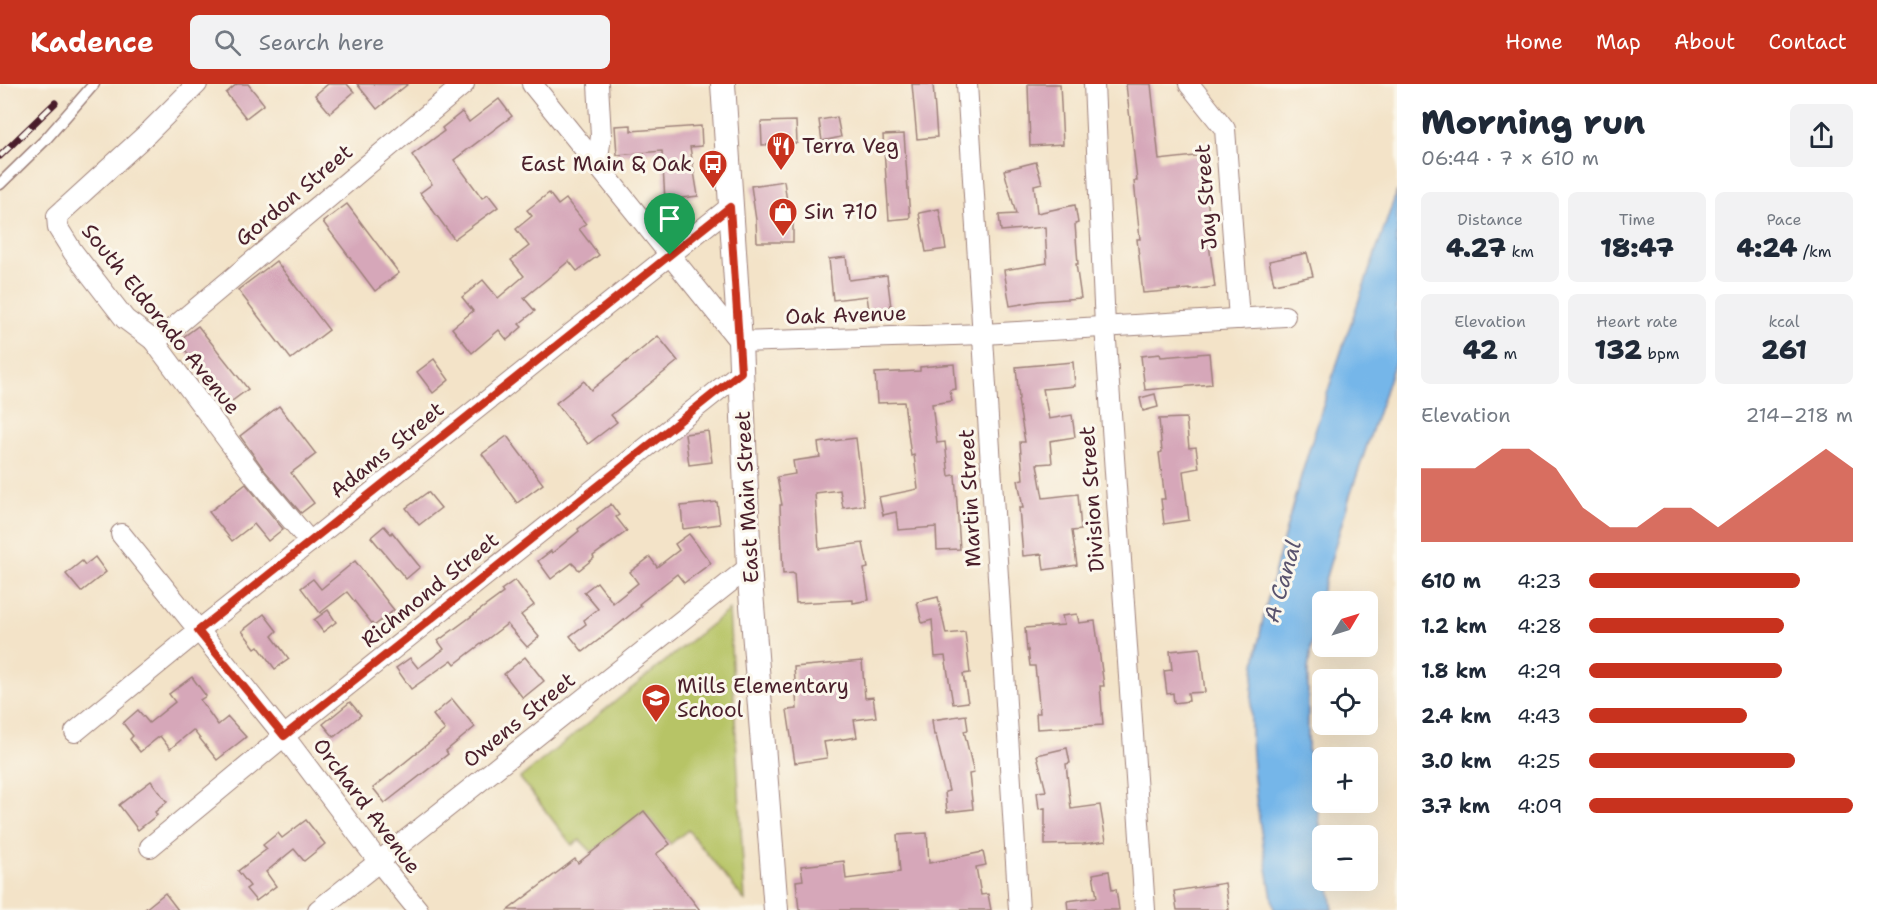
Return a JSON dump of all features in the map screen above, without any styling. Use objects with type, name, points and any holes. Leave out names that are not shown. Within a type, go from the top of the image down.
[{"type":"street","name":"South Eldorado Avenue","points":[[197,84],[148,133],[57,216],[58,228],[73,252],[125,319],[153,340],[256,478],[310,542]]},
{"type":"street","name":"Gordon Street","points":[[153,340],[167,333],[464,84]]},
{"type":"street","points":[[532,84],[740,342]]},
{"type":"street","points":[[597,165],[601,136],[598,84]]},
{"type":"street","name":"East Main Street","points":[[723,84],[740,342],[749,567],[776,910]]},
{"type":"street","name":"Martin Street","points":[[967,84],[1019,910]]},
{"type":"street","name":"Division Street","points":[[1094,84],[1105,326],[1144,910]]},
{"type":"street","name":"Jay Street","points":[[1189,84],[1225,129],[1239,319]]},
{"type":"street","name":"Adams Street","points":[[75,732],[198,631],[730,207]]},
{"type":"street","name":"Oak Avenue","points":[[740,342],[984,334],[1285,316]]},
{"type":"street","name":"Richmond Street","points":[[150,847],[284,736],[741,372]]},
{"type":"street","name":"Orchard Avenue","points":[[121,534],[284,736],[418,910]]},
{"type":"street","name":"Owens Street","points":[[318,910],[749,567]]},
{"type":"lane","points":[[0,184],[46,139],[94,84]]},
{"type":"green space","points":[[729,610],[745,901],[688,830],[670,844],[644,811],[592,852],[580,840],[572,845],[520,778]]},
{"type":"water","name":"A Canal","points":[[1397,191],[1397,356],[1350,496],[1322,591],[1312,591],[1312,642],[1308,670],[1308,750],[1312,775],[1312,813],[1318,813],[1320,825],[1312,825],[1312,891],[1330,891],[1333,910],[1274,910],[1252,758],[1251,707],[1255,662],[1273,576],[1310,447]]},
{"type":"building","points":[[237,84],[248,84],[264,104],[246,118],[226,93]]},
{"type":"building","points":[[328,84],[347,84],[354,92],[330,113],[315,95]]},
{"type":"building","points":[[357,84],[408,84],[377,109]]},
{"type":"building","points":[[912,84],[933,84],[937,137],[917,139]]},
{"type":"building","points":[[1028,84],[1060,84],[1063,144],[1030,146]]},
{"type":"building","points":[[1126,84],[1151,84],[1159,160],[1204,155],[1210,230],[1207,230],[1215,287],[1143,293],[1137,239],[1140,239],[1134,181],[1137,181]]},
{"type":"building","points":[[499,99],[512,116],[454,160],[482,198],[488,194],[498,207],[454,239],[420,193],[432,184],[412,155],[444,131],[442,128],[462,112],[469,122]]},
{"type":"building","points":[[837,117],[841,137],[822,141],[819,120]]},
{"type":"building","points":[[796,121],[797,143],[762,145],[761,122]]},
{"type":"building","points":[[631,125],[631,131],[701,126],[702,146],[690,147],[698,196],[665,200],[662,151],[617,155],[615,126]]},
{"type":"building","points":[[904,134],[910,218],[889,220],[883,135]]},
{"type":"building","points":[[1036,162],[1042,183],[1034,185],[1037,213],[1075,205],[1078,223],[1075,224],[1078,264],[1076,264],[1081,298],[1010,306],[1004,270],[1047,263],[1045,227],[1001,231],[999,215],[1016,214],[1004,170]]},
{"type":"building","points":[[784,181],[790,223],[793,223],[793,242],[757,242],[751,186]]},
{"type":"building","points":[[549,193],[558,205],[566,199],[586,224],[579,229],[599,255],[577,271],[569,261],[524,298],[535,311],[519,324],[522,327],[507,340],[499,330],[472,353],[452,328],[473,311],[462,297],[483,280],[498,298],[524,276],[511,260],[529,246],[516,229],[532,216],[527,210]]},
{"type":"building","points":[[347,204],[399,273],[375,291],[323,222]]},
{"type":"building","points":[[939,209],[946,249],[926,252],[919,213]]},
{"type":"building","points":[[1307,253],[1313,276],[1274,284],[1269,261]]},
{"type":"building","points":[[846,257],[849,280],[887,275],[891,307],[869,310],[867,296],[833,300],[829,259]]},
{"type":"building","points":[[276,261],[329,330],[291,359],[238,290]]},
{"type":"building","points":[[198,326],[248,389],[228,404],[178,341]]},
{"type":"building","points":[[658,336],[678,361],[611,415],[617,422],[588,444],[556,403],[584,381],[591,390]]},
{"type":"building","points":[[1209,353],[1212,384],[1145,390],[1141,356],[1160,354],[1161,357]]},
{"type":"building","points":[[434,359],[449,380],[433,393],[417,372]]},
{"type":"building","points":[[1073,362],[1075,386],[1043,389],[1049,419],[1072,415],[1075,437],[1050,441],[1052,463],[1037,464],[1043,498],[1078,494],[1081,530],[1072,531],[1077,565],[1044,570],[1042,554],[1023,556],[1019,508],[1023,508],[1018,480],[1023,479],[1020,442],[1025,442],[1018,400],[1016,367]]},
{"type":"building","points":[[954,364],[956,389],[950,390],[952,401],[932,404],[937,443],[945,442],[949,476],[955,475],[960,549],[937,550],[936,527],[898,530],[896,512],[883,515],[879,497],[918,489],[904,402],[877,403],[875,373],[920,371],[920,367]]},
{"type":"building","points":[[1155,394],[1158,407],[1143,411],[1140,398]]},
{"type":"building","points":[[279,406],[316,454],[291,473],[314,503],[301,513],[265,471],[240,436]]},
{"type":"building","points":[[1186,418],[1189,448],[1196,447],[1199,468],[1183,471],[1189,520],[1164,524],[1161,499],[1165,499],[1159,453],[1162,452],[1159,419]]},
{"type":"building","points":[[708,431],[712,462],[689,465],[685,434]]},
{"type":"building","points":[[507,436],[543,484],[517,503],[482,454]]},
{"type":"building","points":[[856,438],[864,505],[843,508],[840,490],[815,493],[819,549],[863,543],[868,568],[864,569],[869,600],[853,603],[853,600],[796,603],[794,573],[783,574],[780,505],[782,505],[777,477],[795,474],[793,461],[820,457],[818,443]]},
{"type":"building","points":[[246,484],[283,529],[268,541],[254,524],[232,541],[209,512]]},
{"type":"building","points":[[428,492],[441,508],[419,525],[406,508]]},
{"type":"building","points":[[717,502],[720,524],[683,529],[681,506]]},
{"type":"building","points":[[611,504],[619,515],[616,517],[627,531],[593,556],[594,558],[579,570],[572,563],[551,579],[538,561],[551,551],[552,553],[579,531],[578,529]]},
{"type":"building","points":[[384,526],[391,534],[392,532],[420,567],[406,579],[371,537]]},
{"type":"building","points":[[689,534],[711,563],[684,583],[677,574],[583,652],[570,636],[586,624],[584,620],[598,609],[584,592],[597,582],[613,603],[638,583],[630,572],[650,557],[657,567],[679,550],[675,544]]},
{"type":"building","points":[[95,557],[106,572],[81,592],[66,574],[82,561],[85,565]]},
{"type":"building","points":[[355,561],[394,610],[374,626],[347,592],[320,613],[301,588],[313,579],[321,589]]},
{"type":"building","points":[[515,580],[534,605],[521,615],[539,637],[527,647],[507,624],[455,664],[452,660],[411,689],[396,668],[410,658],[418,668],[444,649],[438,641],[503,593],[501,590]]},
{"type":"building","points":[[938,597],[946,634],[965,632],[970,673],[963,674],[968,702],[953,704],[945,656],[935,657],[932,620],[922,623],[917,602]]},
{"type":"building","points":[[328,610],[336,622],[323,632],[314,620]]},
{"type":"building","points":[[264,614],[277,631],[272,636],[289,659],[275,669],[258,646],[255,648],[242,631]]},
{"type":"building","points":[[1077,614],[1079,623],[1095,621],[1104,686],[1100,686],[1103,725],[1037,729],[1036,713],[1040,713],[1035,666],[1030,666],[1025,628],[1064,625],[1062,616]]},
{"type":"building","points":[[1200,648],[1205,692],[1188,693],[1189,701],[1174,703],[1173,693],[1167,694],[1164,671],[1172,670],[1170,651]]},
{"type":"building","points":[[525,657],[544,681],[523,698],[504,674]]},
{"type":"building","points":[[862,661],[865,698],[873,697],[876,717],[854,720],[857,737],[824,742],[827,758],[795,763],[787,710],[797,709],[794,667]]},
{"type":"building","points":[[192,677],[206,696],[200,700],[218,725],[228,717],[246,737],[217,760],[193,730],[170,749],[160,736],[140,752],[130,739],[133,736],[123,723],[138,710],[149,723],[175,702],[169,694]]},
{"type":"building","points":[[452,699],[475,727],[446,751],[448,754],[385,803],[373,788],[445,730],[433,715]]},
{"type":"building","points":[[350,702],[361,715],[334,737],[323,724]]},
{"type":"building","points":[[966,715],[968,730],[964,731],[974,773],[969,774],[973,809],[947,812],[945,792],[949,791],[932,720]]},
{"type":"building","points":[[1067,748],[1070,763],[1066,764],[1071,809],[1100,805],[1106,841],[1045,845],[1045,808],[1039,809],[1037,792],[1046,791],[1037,755]]},
{"type":"building","points":[[151,781],[167,802],[155,812],[157,815],[138,830],[119,805]]},
{"type":"building","points":[[644,811],[670,844],[656,854],[700,910],[508,910],[575,859],[578,863]]},
{"type":"building","points":[[306,820],[325,844],[304,861],[294,849],[266,872],[276,886],[256,901],[246,889],[250,886],[238,871],[267,849],[263,845],[278,833],[282,838]]},
{"type":"building","points":[[927,833],[929,863],[983,852],[986,865],[976,867],[981,895],[988,894],[991,910],[799,910],[796,881],[803,880],[801,866],[844,861],[846,879],[900,872],[897,835]]},
{"type":"building","points":[[1109,871],[1112,890],[1116,889],[1119,910],[1068,910],[1067,901],[1097,897],[1093,874]]},
{"type":"building","points":[[1225,883],[1229,910],[1177,910],[1174,891]]},
{"type":"building","points":[[165,893],[178,910],[144,910]]},
{"type":"railway","points":[[0,156],[55,103]]},
{"type":"place","name":"Terra Veg","points":[[781,172]]},
{"type":"place","name":"East Main & Oak","points":[[713,190]]},
{"type":"place","name":"Sin 710","points":[[783,238]]},
{"type":"place","name":"Mills Elementary School","points":[[656,724]]},
{"type":"route","points":[[730,207],[741,372],[284,736],[198,631],[670,255],[730,207]]}]
